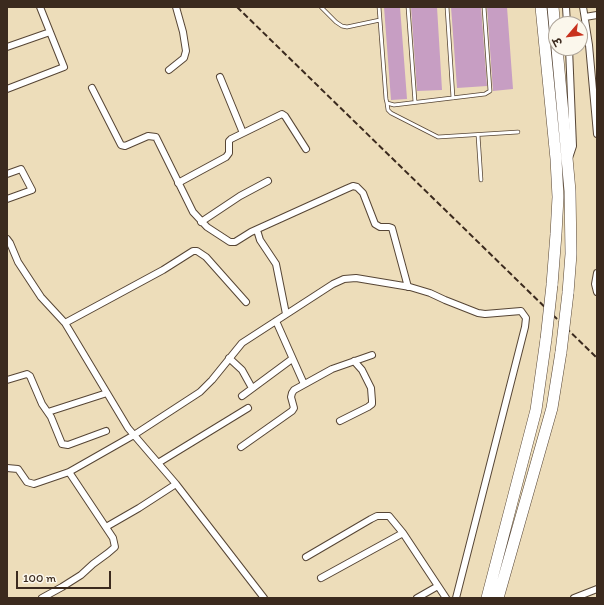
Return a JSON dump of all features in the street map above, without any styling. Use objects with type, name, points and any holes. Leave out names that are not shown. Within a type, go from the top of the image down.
[{"type":"highway","points":[[487,598],[536,410],[552,285],[558,197],[556,159],[541,7]]},
{"type":"highway","points":[[498,598],[552,408],[568,293],[571,254],[571,222],[568,160],[558,56]]},
{"type":"street","points":[[7,89],[64,66],[40,7]]},
{"type":"street","points":[[169,70],[184,58],[186,51],[184,32],[176,7]]},
{"type":"street","points":[[7,47],[50,32]]},
{"type":"street","points":[[588,43],[597,134]]},
{"type":"street","points":[[568,56],[573,146],[568,160]]},
{"type":"street","points":[[220,77],[243,133]]},
{"type":"street","points":[[92,88],[121,145],[125,146],[148,136],[156,137],[192,212],[201,222],[222,238],[232,243],[238,241],[257,230],[346,189],[353,186],[357,187],[363,193],[375,224],[380,227],[392,228],[408,287]]},
{"type":"street","points":[[178,183],[226,157],[229,153],[229,141],[282,114],[285,116],[306,149]]},
{"type":"street","points":[[7,174],[21,169],[32,190],[7,199]]},
{"type":"street","points":[[201,222],[240,196],[268,181]]},
{"type":"street","points":[[257,230],[260,240],[276,264],[286,314]]},
{"type":"street","points":[[7,239],[18,262],[41,297],[66,323],[128,428],[176,484],[264,598]]},
{"type":"street","points":[[66,323],[163,270],[193,251],[197,251],[206,257],[246,302]]},
{"type":"street","points":[[597,273],[594,284],[597,292]]},
{"type":"street","points":[[7,468],[18,469],[27,482],[34,484],[69,472],[134,435],[200,392],[212,380],[242,343],[333,284],[344,279],[356,278],[408,287],[430,293],[478,313],[485,314],[521,311],[526,318],[526,327],[456,598]]},
{"type":"street","points":[[276,321],[304,384]]},
{"type":"street","points":[[241,447],[292,411],[294,408],[291,397],[292,393],[304,384],[332,369],[372,355]]},
{"type":"street","points":[[229,358],[238,364],[252,388]]},
{"type":"street","points":[[242,396],[292,359]]},
{"type":"street","points":[[340,421],[372,404],[371,388],[362,370],[354,361]]},
{"type":"street","points":[[7,380],[27,374],[30,376],[42,404],[48,412],[60,442],[64,445],[68,445],[106,431]]},
{"type":"street","points":[[48,412],[107,393]]},
{"type":"street","points":[[158,463],[248,408]]},
{"type":"street","points":[[45,597],[81,575],[113,549],[115,544],[106,527],[69,472]]},
{"type":"street","points":[[106,527],[176,484]]},
{"type":"street","points":[[306,556],[377,516],[389,516],[403,533],[446,598]]},
{"type":"street","points":[[321,578],[403,533]]},
{"type":"street","points":[[417,598],[438,586]]},
{"type":"street","points":[[574,598],[597,589]]},
{"type":"lane","points":[[321,7],[342,26],[347,27],[380,20]]},
{"type":"lane","points":[[379,7],[388,110],[434,135],[442,137],[518,132]]},
{"type":"lane","points":[[408,7],[415,102]]},
{"type":"lane","points":[[447,7],[453,98]]},
{"type":"lane","points":[[387,103],[394,105],[485,94],[490,91],[484,7]]},
{"type":"lane","points":[[478,135],[482,180]]},
{"type":"building","points":[[384,7],[400,7],[407,99],[391,100]]},
{"type":"building","points":[[411,7],[437,7],[442,90],[417,91]]},
{"type":"building","points":[[451,7],[481,7],[487,86],[457,88]]},
{"type":"building","points":[[487,7],[507,7],[513,89],[493,91]]},
{"type":"railway","points":[[237,7],[597,358]]}]
